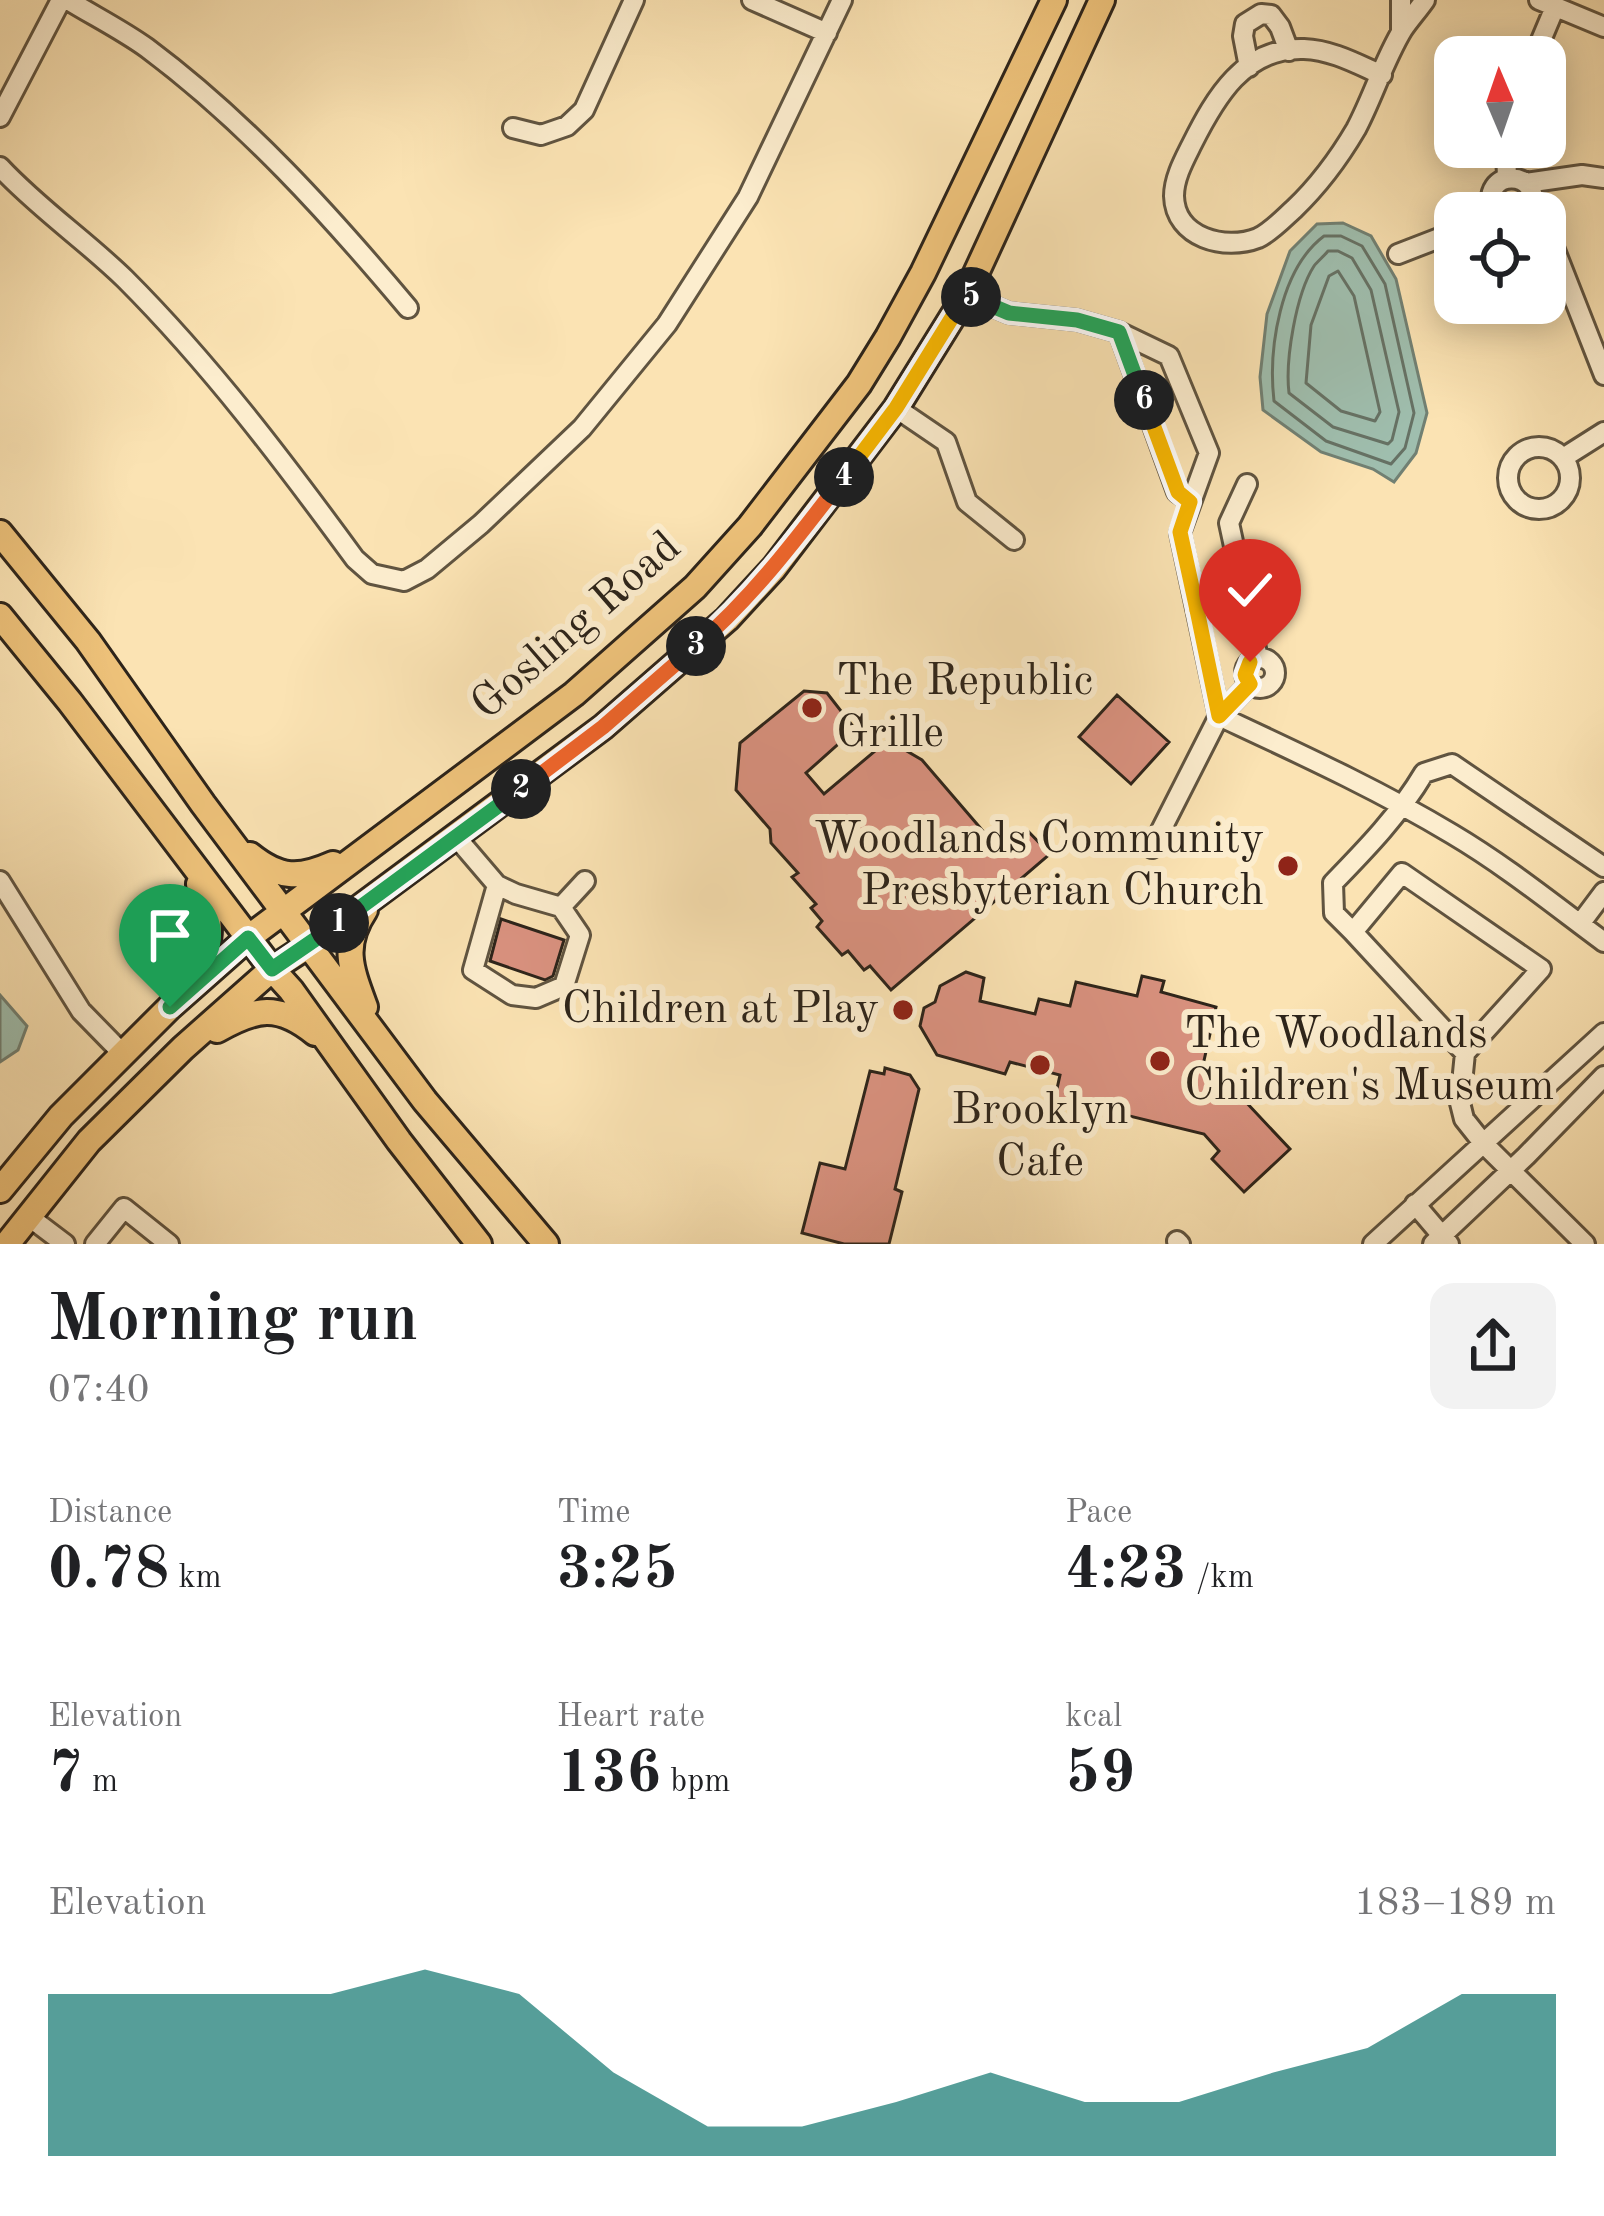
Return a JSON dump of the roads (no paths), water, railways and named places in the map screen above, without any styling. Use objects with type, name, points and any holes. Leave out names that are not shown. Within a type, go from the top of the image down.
[{"type":"main road","name":"Gosling Road","points":[[0,1190],[61,1116],[170,1007],[248,938],[574,694],[695,587],[750,526],[859,384],[923,273],[1054,0]]},
{"type":"main road","name":"Gosling Road","points":[[7,1244],[89,1141],[272,969],[603,727],[728,619],[774,568],[896,408],[966,295],[1102,0]]},
{"type":"main road","points":[[0,532],[88,641],[425,1101],[546,1244]]},
{"type":"main road","points":[[0,616],[291,991],[479,1244]]},
{"type":"main road","points":[[494,756],[518,792]]},
{"type":"main road","points":[[229,838],[274,872],[291,875],[308,875],[374,845]]},
{"type":"main road","points":[[170,1007],[201,965],[210,936],[201,888],[185,855]]},
{"type":"main road","points":[[374,1032],[349,946],[364,911],[390,886]]},
{"type":"main road","points":[[183,1048],[251,1012],[269,1010],[293,1017],[332,1047]]},
{"type":"street","points":[[0,116],[65,0],[144,46],[256,141],[331,216],[408,308]]},
{"type":"street","points":[[513,128],[541,135],[567,126],[584,110],[634,0]]},
{"type":"street","points":[[752,0],[827,33]]},
{"type":"street","points":[[0,167],[123,277],[190,350],[356,559],[372,574],[404,580],[443,557],[519,490],[582,428],[667,324],[748,197],[842,0]]},
{"type":"street","points":[[1401,0],[1401,32]]},
{"type":"street","points":[[1382,76],[1336,54],[1303,49],[1271,55],[1249,67],[1227,83],[1210,108],[1180,170],[1174,197],[1181,220],[1198,236],[1218,244],[1258,238],[1275,226],[1341,153],[1382,76],[1401,32],[1425,0]]},
{"type":"street","points":[[1539,36],[1547,4],[1604,27]]},
{"type":"street","points":[[1249,67],[1245,24],[1261,14],[1271,15],[1289,51]]},
{"type":"street","points":[[1512,168],[1516,181],[1528,192]]},
{"type":"street","points":[[1491,192],[1500,182],[1582,175],[1604,178]]},
{"type":"street","points":[[1398,254],[1434,240]]},
{"type":"street","points":[[1566,277],[1604,375]]},
{"type":"street","points":[[966,295],[1009,313],[1077,320],[1119,332],[1169,356],[1209,453],[1180,532],[1219,716]]},
{"type":"street","points":[[1119,332],[1178,492],[1190,502]]},
{"type":"street","points":[[896,408],[946,442],[967,502],[1014,540]]},
{"type":"street","points":[[1563,458],[1604,432]]},
{"type":"street","points":[[1152,848],[1219,716],[1250,684],[1247,666],[1258,658],[1229,523],[1247,484]]},
{"type":"street","points":[[1219,716],[1404,806],[1509,871],[1604,942]]},
{"type":"street","points":[[1465,1053],[1334,914],[1333,883],[1404,806],[1424,773],[1452,764],[1604,867]]},
{"type":"street","points":[[456,837],[497,885],[561,907],[580,934],[564,986],[536,998],[512,995],[473,970],[497,885]]},
{"type":"street","points":[[1370,846],[1541,969],[1465,1053],[1460,1102],[1464,1120],[1483,1143],[1585,1244]]},
{"type":"street","points":[[1353,932],[1402,873]]},
{"type":"street","points":[[0,880],[81,1011],[123,1054]]},
{"type":"street","points":[[561,907],[585,881]]},
{"type":"street","points":[[1580,924],[1604,892]]},
{"type":"street","points":[[1373,1244],[1604,1033]]},
{"type":"street","points":[[1414,1204],[1441,1242],[1604,1076]]},
{"type":"street","points":[[95,1244],[124,1208],[161,1242]]},
{"type":"street","points":[[28,1216],[64,1244]]},
{"type":"water","points":[[1343,223],[1371,236],[1396,279],[1427,413],[1416,453],[1394,482],[1373,469],[1321,452],[1263,410],[1260,377],[1267,314],[1290,251],[1317,224]]},
{"type":"water","points":[[0,995],[27,1026],[18,1050],[0,1062]]},
{"type":"place","name":"The Republic Grille","points":[[812,708]]},
{"type":"place","name":"Woodlands Community Presbyterian Church","points":[[1288,866]]},
{"type":"place","name":"Children at Play","points":[[903,1010]]},
{"type":"place","name":"The Woodlands Children's Museum","points":[[1160,1061]]},
{"type":"place","name":"Brooklyn Cafe","points":[[1040,1065]]}]
